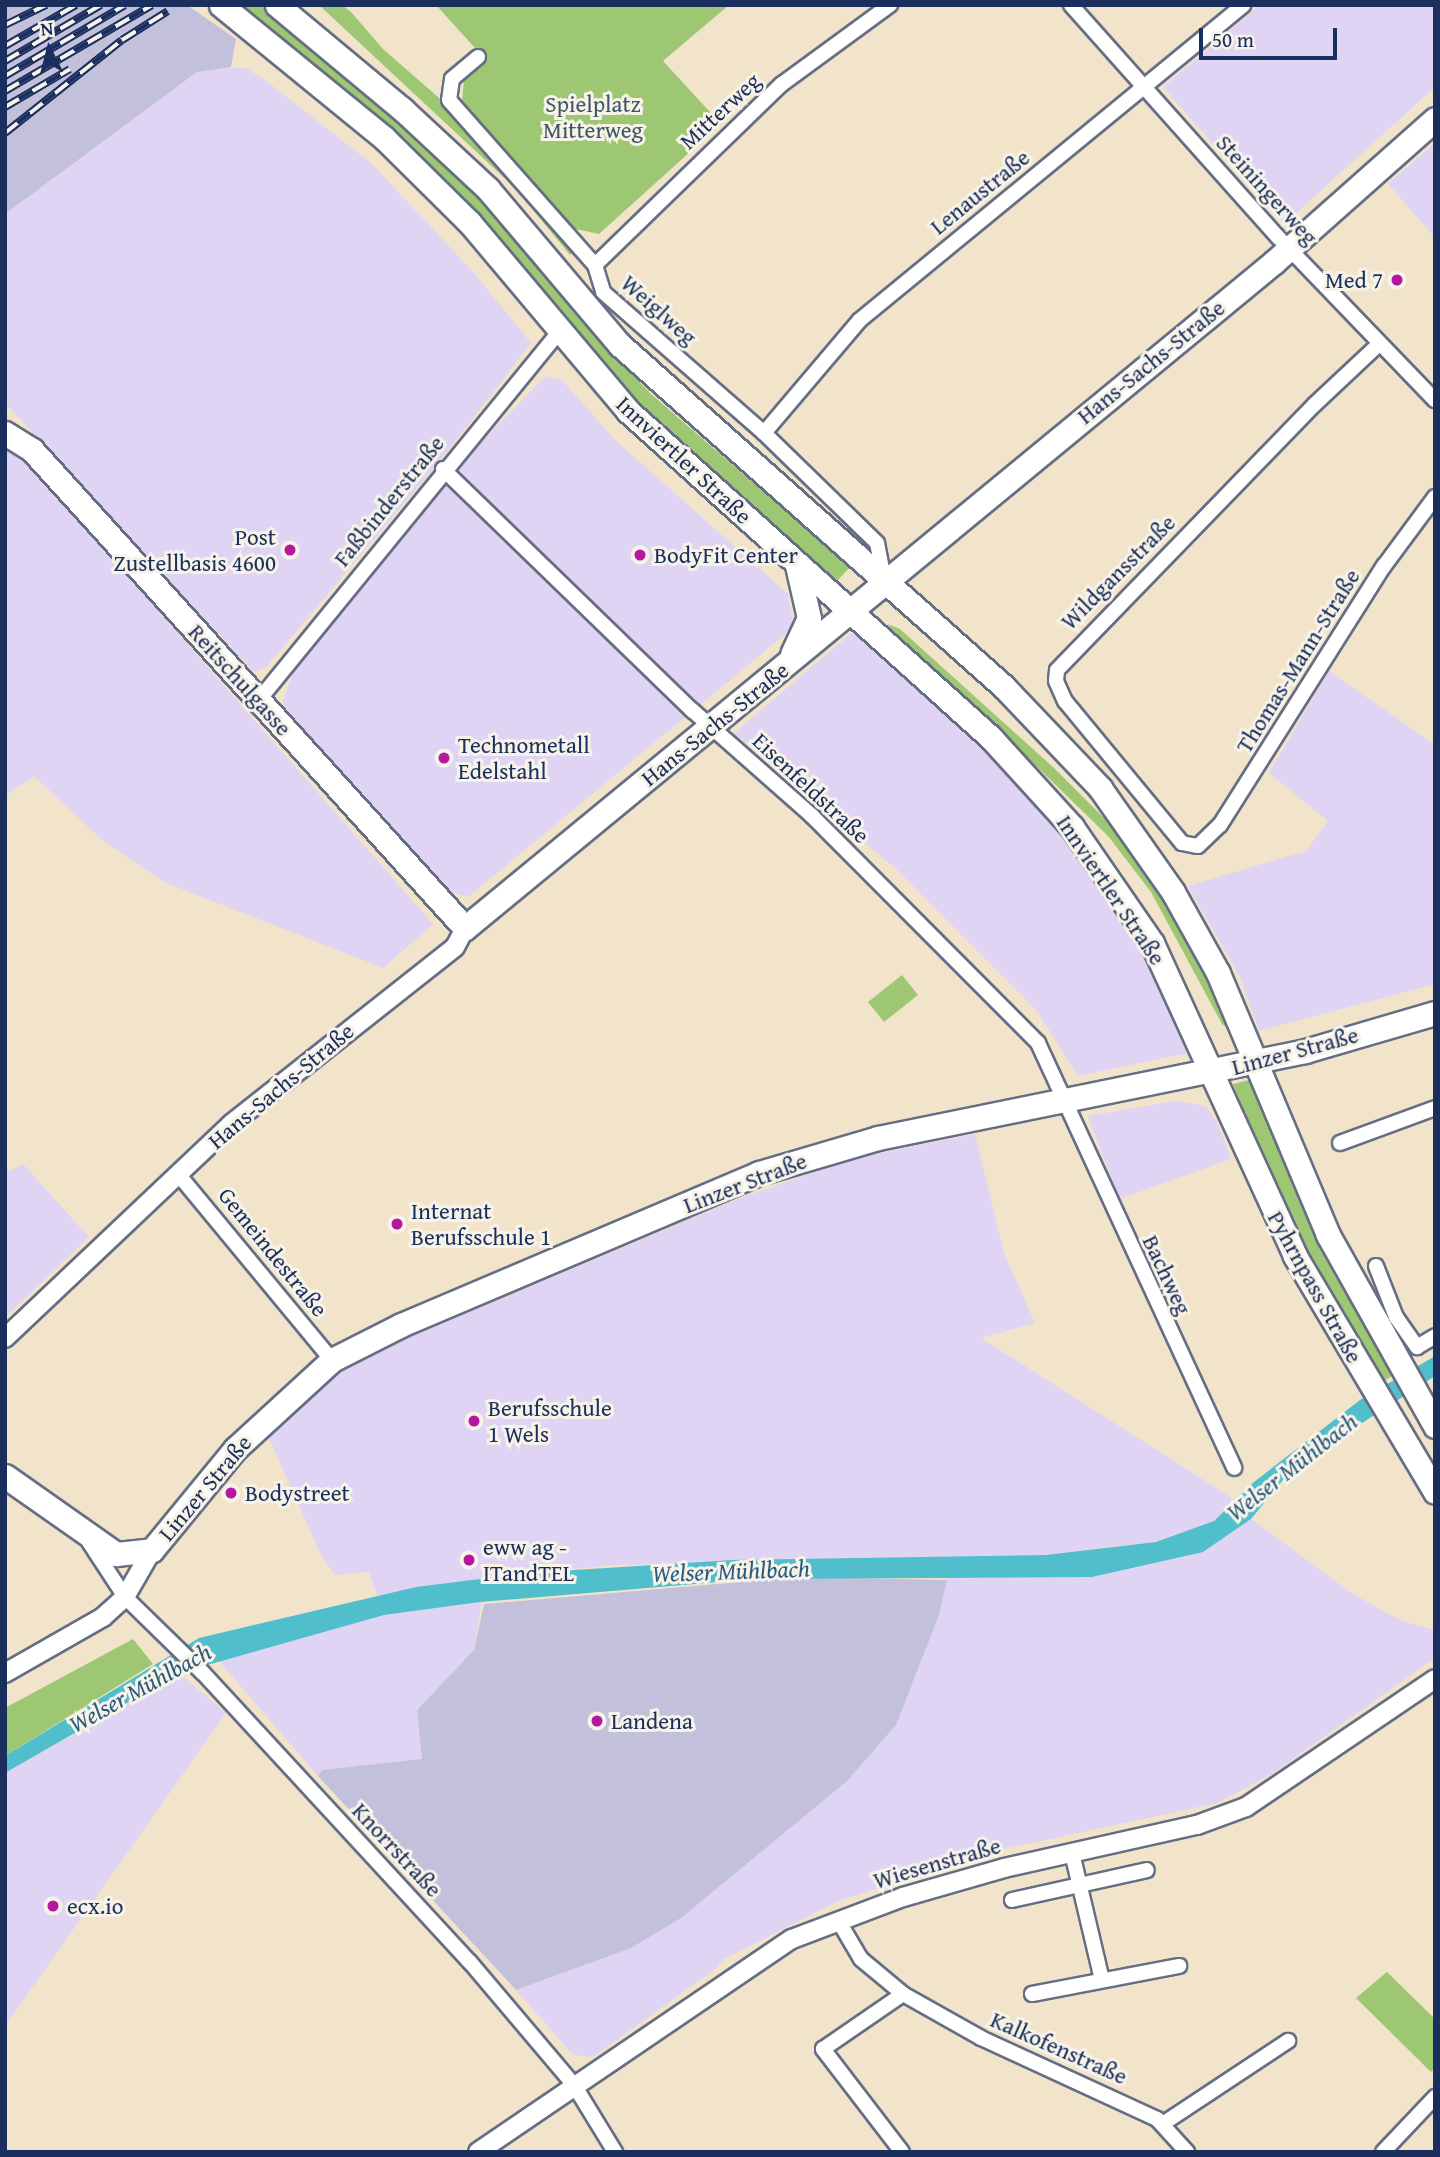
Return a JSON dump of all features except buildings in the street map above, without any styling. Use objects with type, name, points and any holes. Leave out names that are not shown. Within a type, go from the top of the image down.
[{"type":"main road","name":"Innviertler Straße","points":[[221,5],[384,138],[469,222],[628,411],[992,739],[1072,827],[1152,943],[1213,1072]]},
{"type":"main road","name":"Innviertler Straße","points":[[277,5],[402,110],[488,189],[620,345],[884,583],[1003,686],[1100,788],[1173,892],[1218,974],[1257,1062]]},
{"type":"main road","name":"Hans-Sachs-Straße","points":[[465,928],[1289,249],[1435,119]]},
{"type":"main road","name":"Reitschulgasse","points":[[8,434],[32,450],[465,928]]},
{"type":"main road","points":[[785,667],[809,618],[797,565]]},
{"type":"main road","name":"Linzer Straße","points":[[80,1530],[116,1554],[152,1550],[234,1449],[332,1360],[401,1325],[759,1173],[878,1138],[1257,1062],[1435,1013]]},
{"type":"main road","name":"Pyhrnpass Straße","points":[[1257,1062],[1328,1235],[1435,1426]]},
{"type":"main road","name":"Pyhrnpass Straße","points":[[1213,1072],[1295,1256],[1435,1492]]},
{"type":"main road","points":[[5,1476],[80,1530]]},
{"type":"street","name":"Mitterweg","points":[[595,265],[782,84],[890,5]]},
{"type":"street","name":"Steiningerweg","points":[[1071,5],[1289,249],[1435,400]]},
{"type":"street","name":"Lenaustraße","points":[[764,433],[860,320],[1243,5]]},
{"type":"street","name":"Weiglweg","points":[[478,57],[452,79],[449,100],[595,265],[603,292],[764,433],[877,543],[884,583]]},
{"type":"street","name":"Faßbinderstraße","points":[[258,701],[443,469],[559,332]]},
{"type":"street","name":"Wildgansstraße","points":[[1198,846],[1182,843],[1065,701],[1056,681],[1057,670],[1314,405],[1379,344]]},
{"type":"street","name":"Eisenfeldstraße","points":[[443,469],[711,727],[812,816],[1021,1022],[1038,1043],[1067,1098]]},
{"type":"street","name":"Thomas-Mann-Straße","points":[[1198,846],[1220,825],[1384,566],[1435,497]]},
{"type":"street","name":"Hans-Sachs-Straße","points":[[5,1338],[102,1251],[178,1174],[317,1053],[455,947],[465,928]]},
{"type":"street","name":"Bachweg","points":[[1067,1098],[1105,1190],[1234,1468]]},
{"type":"street","points":[[1340,1143],[1435,1108]]},
{"type":"street","name":"Gemeindestraße","points":[[178,1174],[332,1360]]},
{"type":"street","points":[[1376,1266],[1396,1317],[1417,1347],[1435,1336]]},
{"type":"street","name":"Knorrstraße","points":[[80,1530],[125,1597],[177,1645],[470,1962],[574,2085],[615,2152]]},
{"type":"street","name":"Linzer Straße","points":[[5,1673],[70,1639],[125,1597],[152,1550]]},
{"type":"street","name":"Wiesenstraße","points":[[478,2152],[741,1970],[792,1939],[838,1920],[941,1886],[1197,1825],[1246,1807],[1435,1679]]},
{"type":"street","points":[[1072,1853],[1102,1980]]},
{"type":"street","points":[[1012,1900],[1147,1870]]},
{"type":"street","name":"Kalkofenstraße","points":[[838,1920],[861,1959],[903,1994],[981,2038],[1164,2123],[1187,2152]]},
{"type":"street","points":[[1032,1994],[1179,1966]]},
{"type":"street","points":[[902,2152],[823,2049],[903,1994]]},
{"type":"street","points":[[1164,2123],[1288,2041]]},
{"type":"street","points":[[1383,2152],[1435,2097]]},
{"type":"shaded area","points":[[5,5],[187,5],[236,39],[231,67],[197,72],[5,214]]},
{"type":"shaded area","points":[[1260,5],[1435,5],[1435,87],[1284,224],[1163,87]]},
{"type":"shaded area","points":[[213,67],[245,68],[261,77],[371,163],[474,273],[531,343],[435,467],[266,667],[254,672],[5,403],[5,214],[197,72]]},
{"type":"shaded area","points":[[1435,143],[1435,238],[1388,184]]},
{"type":"shaded area","points":[[546,376],[562,380],[615,440],[788,594],[793,622],[789,631],[468,897],[444,890],[288,714],[283,701],[297,661],[434,490]]},
{"type":"shaded area","points":[[5,443],[11,443],[433,924],[383,968],[164,882],[102,840],[34,776],[5,796]]},
{"type":"shaded area","points":[[853,632],[967,729],[1050,814],[1130,929],[1187,1053],[1078,1076],[1037,1011],[896,869],[734,733]]},
{"type":"shaded area","points":[[1329,671],[1435,745],[1435,984],[1259,1031],[1240,977],[1188,886],[1306,851],[1328,821],[1269,773]]},
{"type":"shaded area","points":[[1175,1101],[1206,1106],[1217,1122],[1231,1159],[1119,1199],[1088,1116]]},
{"type":"shaded area","points":[[975,1134],[1004,1253],[1035,1323],[981,1338],[1235,1500],[1214,1521],[1156,1542],[1091,1549],[1203,1552],[1251,1519],[1353,1594],[1402,1621],[1435,1630],[1435,1658],[1270,1775],[1217,1803],[1000,1850],[838,1901],[724,1959],[715,1969],[593,2057],[573,2055],[516,1990],[631,1948],[847,1781],[939,1615],[952,1557],[615,1565],[486,1577],[474,1650],[417,1710],[422,1759],[322,1770],[318,1776],[219,1661],[384,1615],[369,1572],[335,1575],[321,1555],[268,1436],[347,1365],[403,1340],[740,1198],[856,1158]]},
{"type":"shaded area","points":[[23,1164],[89,1237],[5,1317],[5,1165],[10,1171]]},
{"type":"shaded area","name":"Landena","points":[[798,1577],[947,1580],[939,1615],[896,1725],[847,1781],[681,1918],[631,1948],[516,1990],[318,1776],[322,1770],[422,1759],[417,1710],[474,1650],[484,1604]]},
{"type":"shaded area","points":[[179,1673],[226,1713],[5,2026],[5,1773]]},
{"type":"green space","points":[[241,5],[261,5],[418,139],[487,205],[585,325],[651,394],[850,567],[836,582],[665,430],[622,387],[470,204],[331,78]]},
{"type":"green space","points":[[319,5],[342,5],[351,12],[383,49],[453,110],[576,250],[570,255],[515,188]]},
{"type":"green space","name":"Spielplatz Mitterweg","points":[[436,5],[729,5],[663,61],[721,124],[599,234],[571,228],[462,104],[464,77],[485,59]]},
{"type":"green space","points":[[888,624],[900,629],[1054,768],[1116,830],[1154,880],[1187,936],[1230,1030],[1222,1024],[1151,892],[1108,836],[984,715],[900,642]]},
{"type":"green space","points":[[902,975],[918,995],[884,1022],[868,1002]]},
{"type":"green space","points":[[1253,1079],[1295,1189],[1335,1276],[1393,1375],[1384,1381],[1283,1207],[1233,1084]]},
{"type":"green space","points":[[133,1639],[153,1664],[5,1756],[5,1708]]},
{"type":"green space","points":[[1387,1972],[1435,2019],[1435,2068],[1431,2072],[1356,1998]]},
{"type":"water","name":"Welser Mühlbach","points":[[1435,1356],[1435,1376],[1320,1450],[1283,1480],[1251,1519],[1203,1552],[1092,1577],[754,1579],[480,1602],[384,1615],[179,1673],[5,1773],[5,1756],[199,1638],[416,1587],[527,1573],[733,1560],[1046,1555],[1156,1542],[1214,1521],[1254,1482],[1360,1400]]},
{"type":"railway","points":[[5,25],[46,5]]},
{"type":"railway","points":[[5,46],[76,5]]},
{"type":"railway","points":[[5,61],[101,5]]},
{"type":"railway","points":[[5,76],[125,5]]},
{"type":"railway","points":[[5,91],[152,5]]},
{"type":"railway","points":[[5,133],[122,40],[168,11]]},
{"type":"railway","points":[[5,107],[70,69]]},
{"type":"place","name":"Med 7","points":[[1397,280]]},
{"type":"place","name":"Post Zustellbasis 4600","points":[[290,550]]},
{"type":"place","name":"BodyFit Center","points":[[640,555]]},
{"type":"place","name":"Technometall Edelstahl","points":[[444,758]]},
{"type":"place","name":"Internat Berufsschule 1","points":[[397,1224]]},
{"type":"place","name":"Berufsschule 1 Wels","points":[[474,1421]]},
{"type":"place","name":"Bodystreet","points":[[231,1493]]},
{"type":"place","name":"eww ag - ITandTEL","points":[[469,1560]]},
{"type":"place","name":"Landena","points":[[597,1721]]},
{"type":"place","name":"ecx.io","points":[[53,1906]]}]
